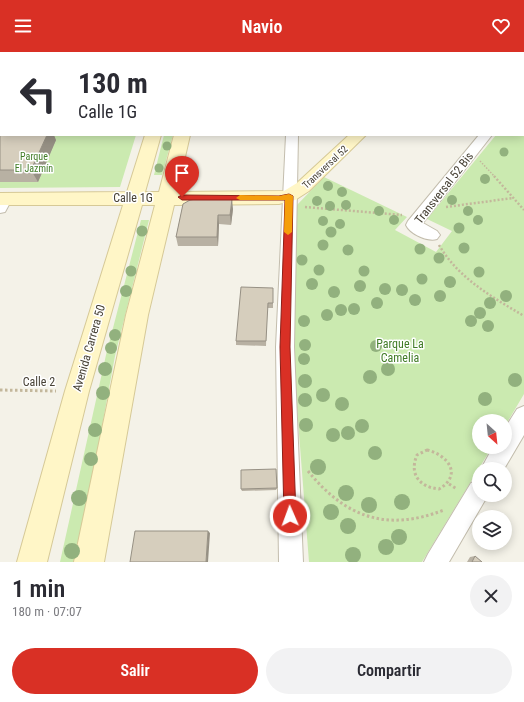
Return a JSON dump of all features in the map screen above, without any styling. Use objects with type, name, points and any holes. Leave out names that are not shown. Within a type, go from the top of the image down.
[{"type":"main road","name":"Avenida Carrera 50","points":[[32,562],[77,391],[133,198],[153,136]]},
{"type":"main road","points":[[89,562],[137,315],[182,136]]},
{"type":"main road","name":"Transversal 52","points":[[289,201],[357,136]]},
{"type":"main road","name":"Calle 1G","points":[[2,202],[167,197],[279,198],[289,201]]},
{"type":"street","points":[[291,562],[285,347],[292,136]]},
{"type":"street","name":"Transversal 52 Bis","points":[[436,240],[413,225],[485,136]]},
{"type":"street","points":[[496,462],[524,416]]},
{"type":"street","points":[[436,562],[472,502]]},
{"type":"path","points":[[476,157],[524,210]]},
{"type":"path","points":[[441,208],[513,198]]},
{"type":"path","points":[[289,201],[402,216]]},
{"type":"path","points":[[436,240],[444,255],[451,263],[484,292],[524,316]]},
{"type":"path","name":"Calle 2","points":[[0,390],[77,391]]},
{"type":"path","points":[[427,450],[440,454],[450,465],[451,478],[448,484],[439,489],[433,489],[421,483],[414,472],[413,466],[417,455],[427,450]]},
{"type":"path","points":[[307,470],[323,489],[333,498],[350,510],[376,519],[402,521],[438,513],[448,508]]},
{"type":"green space","name":"Parque El Jazmín","points":[[0,136],[136,136],[120,187],[0,188]]},
{"type":"green space","points":[[164,136],[173,136],[162,175],[154,175]]},
{"type":"green space","name":"Parque La Camelia","points":[[495,136],[524,136],[524,394],[512,414],[472,414],[472,454],[488,454],[483,462],[472,462],[472,480],[422,562],[309,562],[293,356],[297,205],[324,177],[407,217],[395,230],[436,252],[452,231],[427,219]]},
{"type":"green space","points":[[141,220],[149,220],[115,356],[77,562],[60,562],[106,355]]},
{"type":"building","points":[[0,136],[47,136],[31,170],[0,170]]},
{"type":"building","points":[[202,198],[232,199],[230,215],[218,215],[217,237],[176,237],[183,204],[190,200]]},
{"type":"building","points":[[241,287],[273,288],[273,303],[268,303],[266,341],[236,341]]},
{"type":"building","points":[[276,469],[277,488],[241,489],[241,470]]},
{"type":"building","points":[[135,531],[208,531],[206,562],[130,562]]},
{"type":"building","points":[[475,556],[482,562],[472,562]]},
{"type":"slow traffic","points":[[240,198],[279,198],[289,196],[288,232]]},
{"type":"route","points":[[182,197],[279,198],[289,196],[285,347],[290,516]]}]
